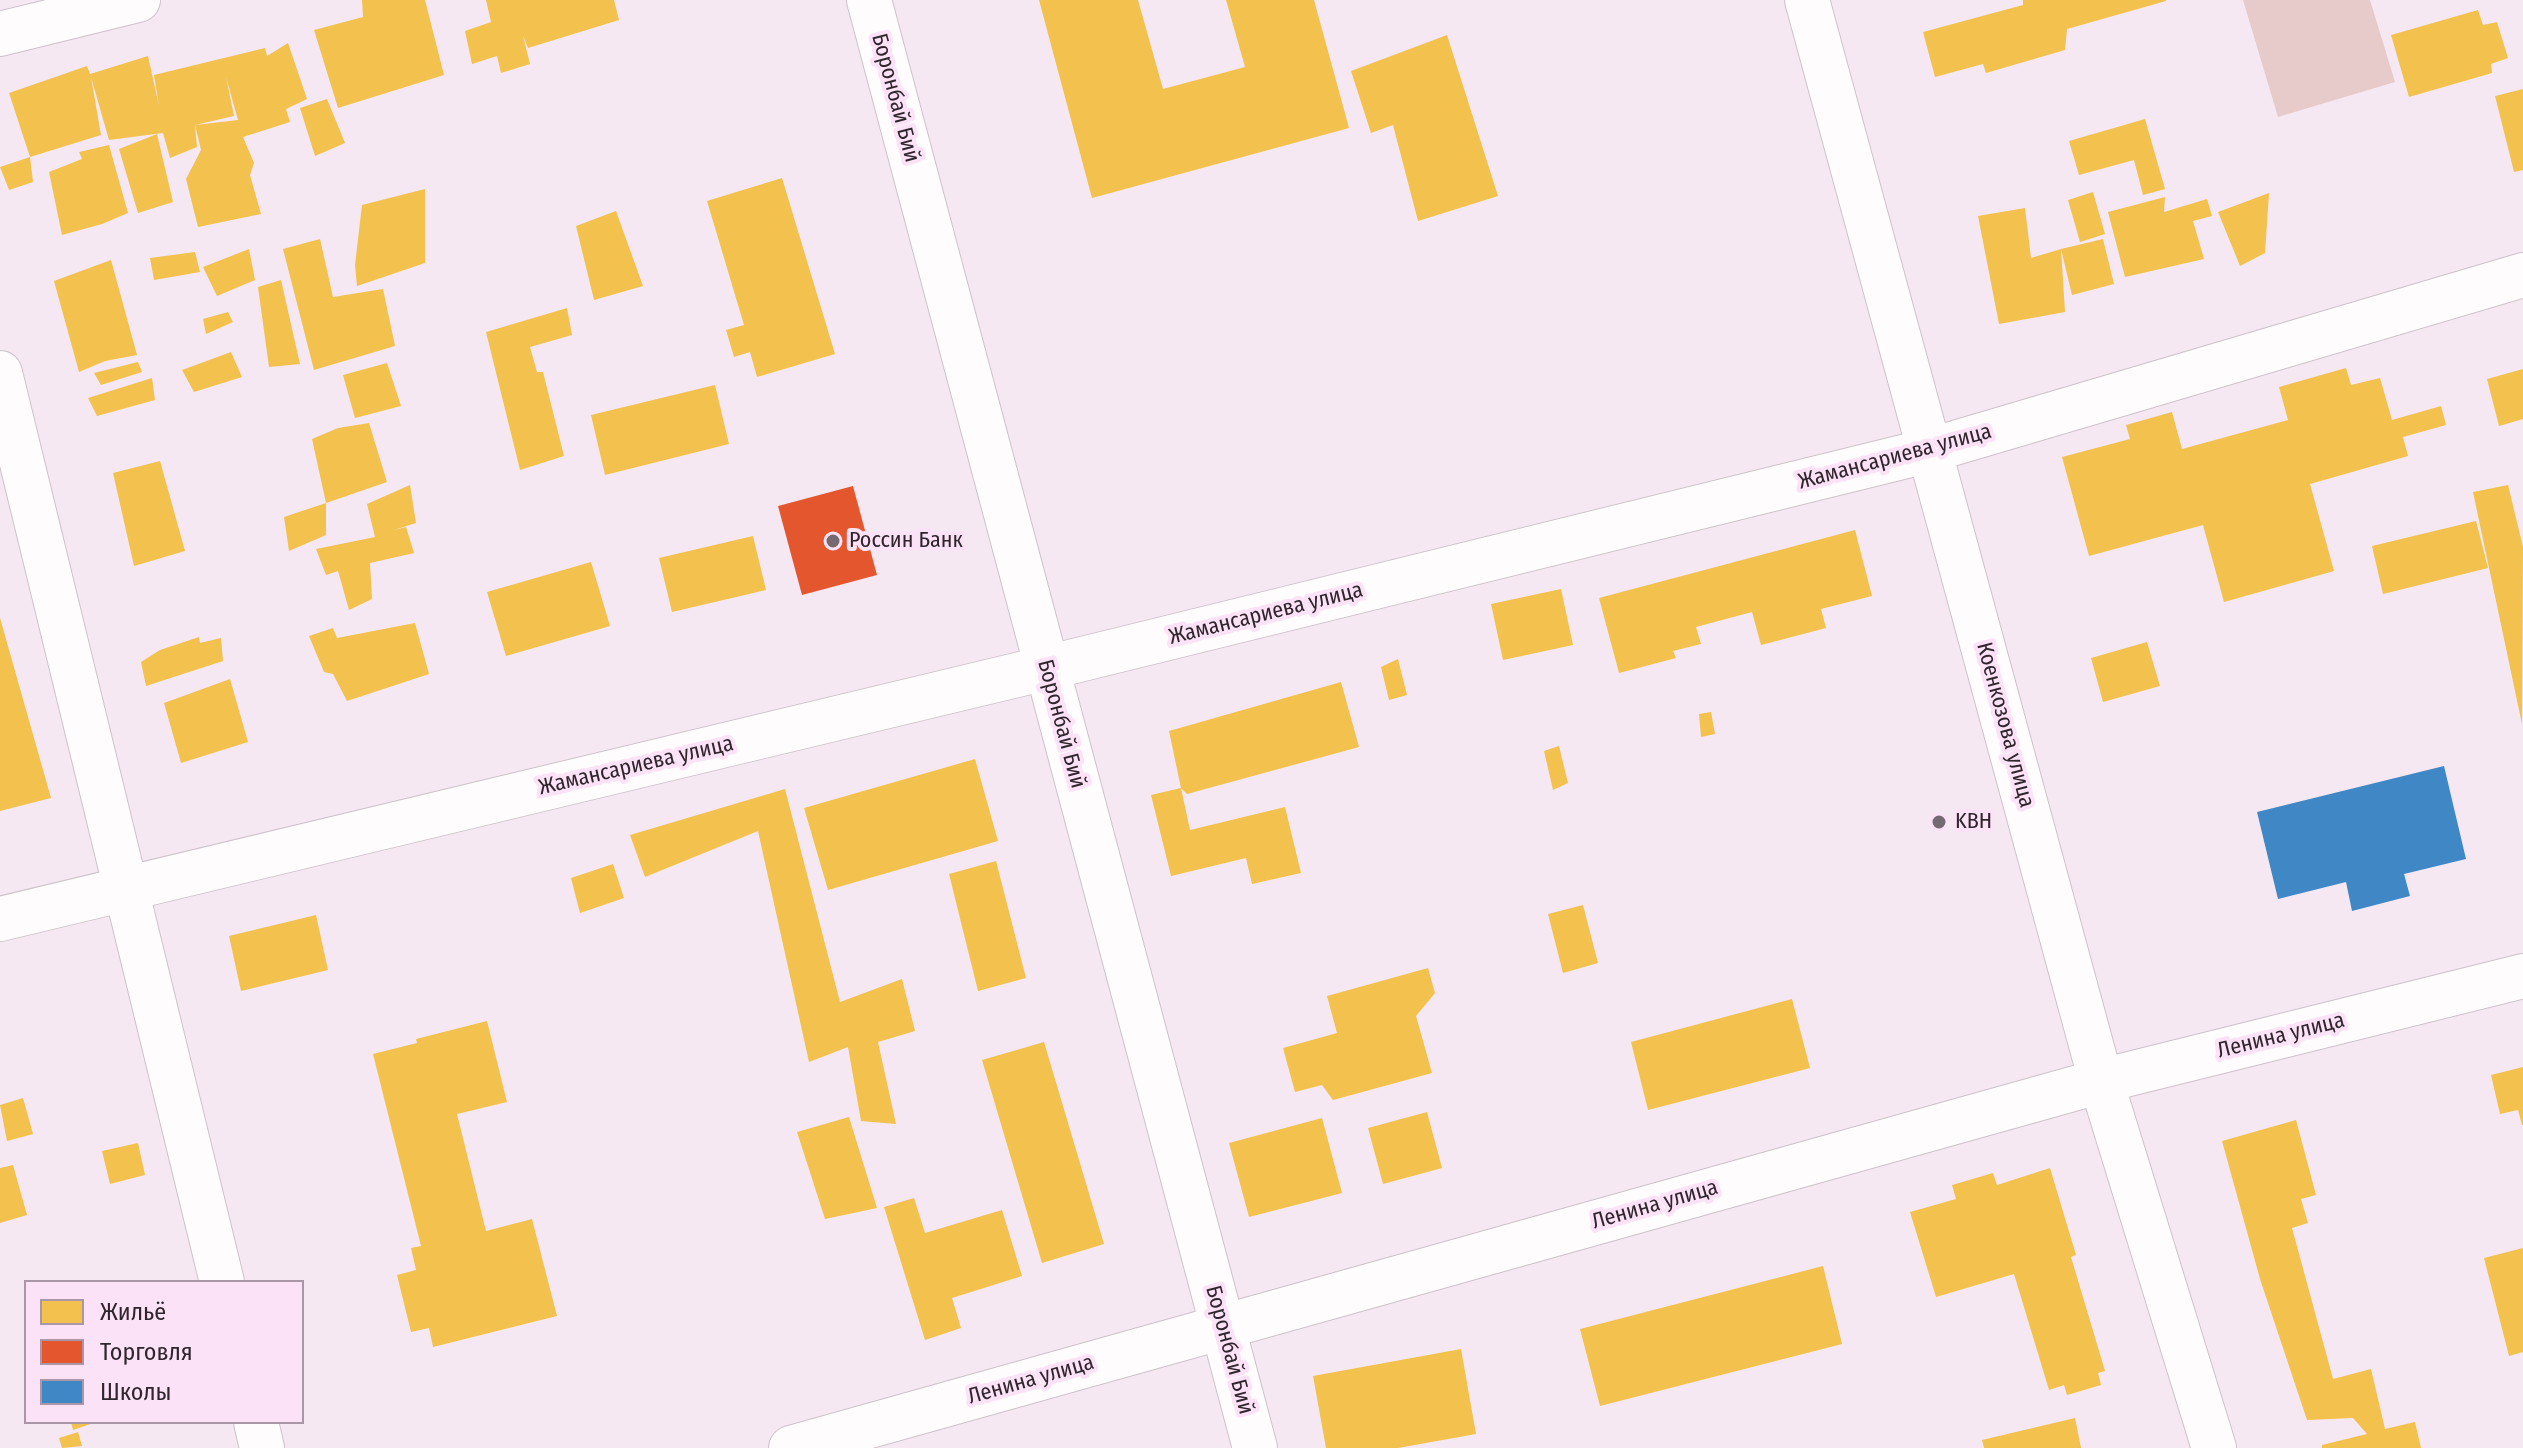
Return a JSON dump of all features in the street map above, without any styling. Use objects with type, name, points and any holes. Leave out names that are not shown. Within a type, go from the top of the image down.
[{"type":"street","points":[[0,34],[138,0]]},
{"type":"street","name":"Боронбай Бий","points":[[869,0],[1255,1448]]},
{"type":"street","name":"Коенкозова улица","points":[[1807,0],[2101,1081],[2214,1448]]},
{"type":"street","name":"Жамансариева улица","points":[[0,919],[1046,668],[1931,450],[2523,275]]},
{"type":"street","points":[[0,373],[222,1280]]},
{"type":"street","name":"Ленина улица","points":[[791,1448],[2101,1081],[2523,976]]},
{"type":"street","points":[[256,1424],[262,1448]]},
{"type":"shaded area","points":[[2243,0],[2370,0],[2395,82],[2278,117]]},
{"type":"building: Жильё","points":[[362,0],[425,0],[444,75],[338,108],[314,30],[363,17]]},
{"type":"building: Жильё","points":[[486,0],[614,0],[619,20],[528,48],[523,36],[530,64],[501,73],[497,56],[472,64],[465,31],[491,22]]},
{"type":"building: Жильё","points":[[1039,0],[1138,0],[1163,89],[1245,67],[1226,0],[1314,0],[1349,128],[1092,198]]},
{"type":"building: Жильё","points":[[2023,0],[2166,1],[2067,29],[2065,50],[1986,73],[1983,64],[1935,77],[1923,32],[2023,5]]},
{"type":"building: Жильё","points":[[2478,10],[2483,25],[2497,22],[2508,58],[2491,64],[2492,73],[2409,97],[2391,35]]},
{"type":"building: Жильё","points":[[1447,35],[1498,196],[1418,221],[1393,125],[1371,133],[1351,71]]},
{"type":"building: Жильё","points":[[288,43],[307,99],[286,109],[290,122],[243,137],[254,163],[250,175],[261,214],[198,227],[186,179],[201,150],[195,125],[197,147],[170,158],[163,133],[109,140],[91,77],[101,135],[30,157],[9,93],[87,66],[90,74],[148,56],[159,106],[154,75],[265,48],[267,56]],"holes":[[[226,77],[238,120],[195,125],[234,116]]]},
{"type":"building: Жильё","points":[[2523,89],[2523,170],[2514,172],[2495,96]]},
{"type":"building: Жильё","points":[[327,99],[345,143],[315,156],[300,108]]},
{"type":"building: Жильё","points":[[2145,119],[2165,189],[2143,195],[2134,160],[2079,175],[2069,141]]},
{"type":"building: Жильё","points":[[157,134],[173,202],[138,213],[119,149]]},
{"type":"building: Жильё","points":[[109,145],[128,213],[62,235],[49,172],[82,159],[79,152]]},
{"type":"building: Жильё","points":[[30,157],[33,182],[9,190],[0,167]]},
{"type":"building: Жильё","points":[[782,178],[835,354],[757,377],[750,352],[734,357],[726,330],[744,325],[707,201]]},
{"type":"building: Жильё","points":[[425,189],[425,263],[357,286],[355,265],[362,205]]},
{"type":"building: Жильё","points":[[2093,192],[2105,234],[2080,242],[2068,200]]},
{"type":"building: Жильё","points":[[2269,193],[2265,253],[2240,266],[2218,212]]},
{"type":"building: Жильё","points":[[2165,197],[2164,212],[2207,199],[2212,216],[2193,221],[2204,259],[2125,277],[2108,212]]},
{"type":"building: Жильё","points":[[2025,208],[2031,258],[2061,249],[2065,312],[1999,324],[1978,216]]},
{"type":"building: Жильё","points":[[616,211],[643,286],[594,300],[576,226]]},
{"type":"building: Жильё","points":[[320,239],[333,297],[383,289],[395,346],[314,370],[283,249]]},
{"type":"building: Жильё","points":[[2103,239],[2114,284],[2072,295],[2061,249]]},
{"type":"building: Жильё","points":[[249,249],[255,280],[217,296],[203,267]]},
{"type":"building: Жильё","points":[[195,252],[200,272],[154,280],[150,258]]},
{"type":"building: Жильё","points":[[111,260],[137,355],[105,361],[79,372],[54,281]]},
{"type":"building: Жильё","points":[[281,280],[300,364],[269,367],[258,287]]},
{"type":"building: Жильё","points":[[567,308],[572,335],[530,347],[537,372],[543,372],[564,456],[520,470],[486,332]]},
{"type":"building: Жильё","points":[[228,312],[233,322],[206,334],[203,319]]},
{"type":"building: Жильё","points":[[231,352],[242,377],[194,392],[182,370]]},
{"type":"building: Жильё","points":[[138,362],[142,372],[101,385],[94,373]]},
{"type":"building: Жильё","points":[[387,363],[401,406],[355,418],[343,375]]},
{"type":"building: Жильё","points":[[2346,368],[2351,385],[2380,378],[2392,420],[2441,406],[2446,425],[2403,437],[2408,456],[2310,484],[2334,571],[2224,602],[2203,525],[2089,556],[2062,457],[2130,439],[2126,425],[2172,412],[2182,449],[2288,420],[2279,387]]},
{"type":"building: Жильё","points":[[2523,369],[2523,419],[2499,426],[2487,379]]},
{"type":"building: Жильё","points":[[152,378],[155,400],[97,416],[88,398]]},
{"type":"building: Жильё","points":[[715,385],[729,444],[605,475],[591,415]]},
{"type":"building: Жильё","points":[[369,423],[387,482],[326,503],[312,439],[338,428]]},
{"type":"building: Жильё","points":[[160,461],[185,551],[134,566],[113,473]]},
{"type":"building: Жильё","points":[[410,485],[416,523],[394,530],[406,527],[414,553],[370,563],[372,599],[349,610],[338,571],[326,575],[316,549],[375,537],[367,504]]},
{"type":"building: Жильё","points":[[2508,485],[2523,547],[2522,724],[2473,492]]},
{"type":"building: Жильё","points":[[326,503],[326,535],[289,551],[284,517]]},
{"type":"building: Жильё","points":[[2476,521],[2488,568],[2383,594],[2372,546]]},
{"type":"building: Жильё","points":[[1855,530],[1872,596],[1821,609],[1826,628],[1761,645],[1752,612],[1696,627],[1701,644],[1673,651],[1676,658],[1619,673],[1599,598]]},
{"type":"building: Жильё","points":[[753,536],[766,590],[672,612],[659,558]]},
{"type":"building: Жильё","points":[[591,562],[610,626],[506,656],[487,592]]},
{"type":"building: Жильё","points":[[1561,589],[1573,645],[1503,660],[1491,604]]},
{"type":"building: Жильё","points":[[0,618],[51,798],[0,811]]},
{"type":"building: Жильё","points":[[415,623],[429,674],[347,701],[333,674],[324,672],[309,636],[333,628],[337,638]]},
{"type":"building: Жильё","points":[[199,637],[200,643],[221,638],[223,661],[146,686],[141,662],[160,650]]},
{"type":"building: Жильё","points":[[2147,642],[2160,686],[2103,702],[2091,658]]},
{"type":"building: Жильё","points":[[1398,659],[1407,695],[1389,700],[1381,667]]},
{"type":"building: Жильё","points":[[230,679],[248,742],[181,763],[164,703]]},
{"type":"building: Жильё","points":[[1341,682],[1359,747],[1187,794],[1181,788],[1169,731]]},
{"type":"building: Жильё","points":[[1711,712],[1715,734],[1701,737],[1699,714]]},
{"type":"building: Жильё","points":[[1559,746],[1568,783],[1553,790],[1544,751]]},
{"type":"building: Жильё","points":[[975,759],[998,841],[828,890],[804,808]]},
{"type":"building: Жильё","points":[[1181,788],[1190,830],[1285,807],[1301,873],[1252,884],[1246,858],[1171,876],[1151,795]]},
{"type":"building: Жильё","points":[[785,789],[840,1002],[902,979],[915,1031],[878,1042],[896,1124],[861,1121],[848,1047],[809,1062],[758,831],[645,877],[630,835]]},
{"type":"building: Жильё","points":[[996,861],[1026,978],[978,991],[949,874]]},
{"type":"building: Жильё","points":[[613,864],[624,898],[580,913],[571,878]]},
{"type":"building: Жильё","points":[[1583,905],[1598,963],[1563,973],[1548,914]]},
{"type":"building: Жильё","points":[[316,915],[328,970],[241,991],[229,936]]},
{"type":"building: Жильё","points":[[1428,968],[1435,993],[1416,1016],[1432,1073],[1333,1100],[1322,1085],[1295,1092],[1283,1048],[1337,1033],[1327,996]]},
{"type":"building: Жильё","points":[[1792,999],[1810,1068],[1648,1110],[1631,1042]]},
{"type":"building: Жильё","points":[[487,1021],[507,1102],[457,1114],[486,1231],[532,1219],[557,1316],[433,1347],[429,1328],[411,1332],[397,1275],[416,1270],[411,1248],[421,1246],[373,1054],[417,1043],[416,1039]]},
{"type":"building: Жильё","points":[[1044,1042],[1104,1244],[1042,1263],[982,1060]]},
{"type":"building: Жильё","points":[[2523,1067],[2522,1125],[2518,1110],[2500,1114],[2491,1075]]},
{"type":"building: Жильё","points":[[23,1098],[33,1134],[7,1141],[0,1105]]},
{"type":"building: Жильё","points":[[1427,1112],[1442,1168],[1383,1184],[1368,1128]]},
{"type":"building: Жильё","points":[[849,1117],[877,1208],[825,1219],[797,1132]]},
{"type":"building: Жильё","points":[[1322,1118],[1342,1193],[1249,1217],[1229,1143]]},
{"type":"building: Жильё","points":[[2296,1120],[2316,1195],[2301,1199],[2308,1223],[2292,1228],[2333,1379],[2371,1369],[2385,1429],[2415,1422],[2421,1448],[2322,1448],[2322,1445],[2367,1434],[2353,1418],[2307,1420],[2260,1279],[2222,1141]]},
{"type":"building: Жильё","points":[[138,1143],[145,1175],[110,1184],[102,1151]]},
{"type":"building: Жильё","points":[[13,1165],[27,1215],[0,1223],[0,1168]]},
{"type":"building: Жильё","points":[[2050,1168],[2076,1255],[2071,1257],[2105,1371],[2098,1373],[2101,1385],[2067,1395],[2064,1385],[2049,1390],[2014,1274],[1936,1297],[1910,1212],[1956,1199],[1952,1185],[1993,1173],[1997,1185]]},
{"type":"building: Жильё","points":[[914,1198],[925,1233],[1002,1210],[1022,1276],[952,1298],[961,1328],[925,1340],[884,1207]]},
{"type":"building: Жильё","points":[[2523,1248],[2523,1352],[2509,1356],[2484,1258]]},
{"type":"building: Жильё","points":[[1823,1266],[1842,1344],[1600,1406],[1580,1329]]},
{"type":"building: Жильё","points":[[1461,1349],[1476,1434],[1398,1448],[1326,1448],[1313,1376]]},
{"type":"building: Жильё","points":[[2075,1418],[2081,1448],[1984,1448],[1982,1440]]},
{"type":"building: Жильё","points":[[72,1424],[90,1424],[73,1430]]},
{"type":"building: Жильё","points":[[78,1432],[82,1446],[62,1448],[59,1438]]},
{"type":"building: Торговля","points":[[853,486],[877,575],[802,595],[778,506]]},
{"type":"building: Школы","points":[[2444,766],[2466,859],[2404,874],[2410,896],[2352,911],[2346,882],[2278,899],[2257,812]]},
{"type":"place","name":"Россин Банк","points":[[833,541]]},
{"type":"place","name":"KBH","points":[[1939,822]]}]
